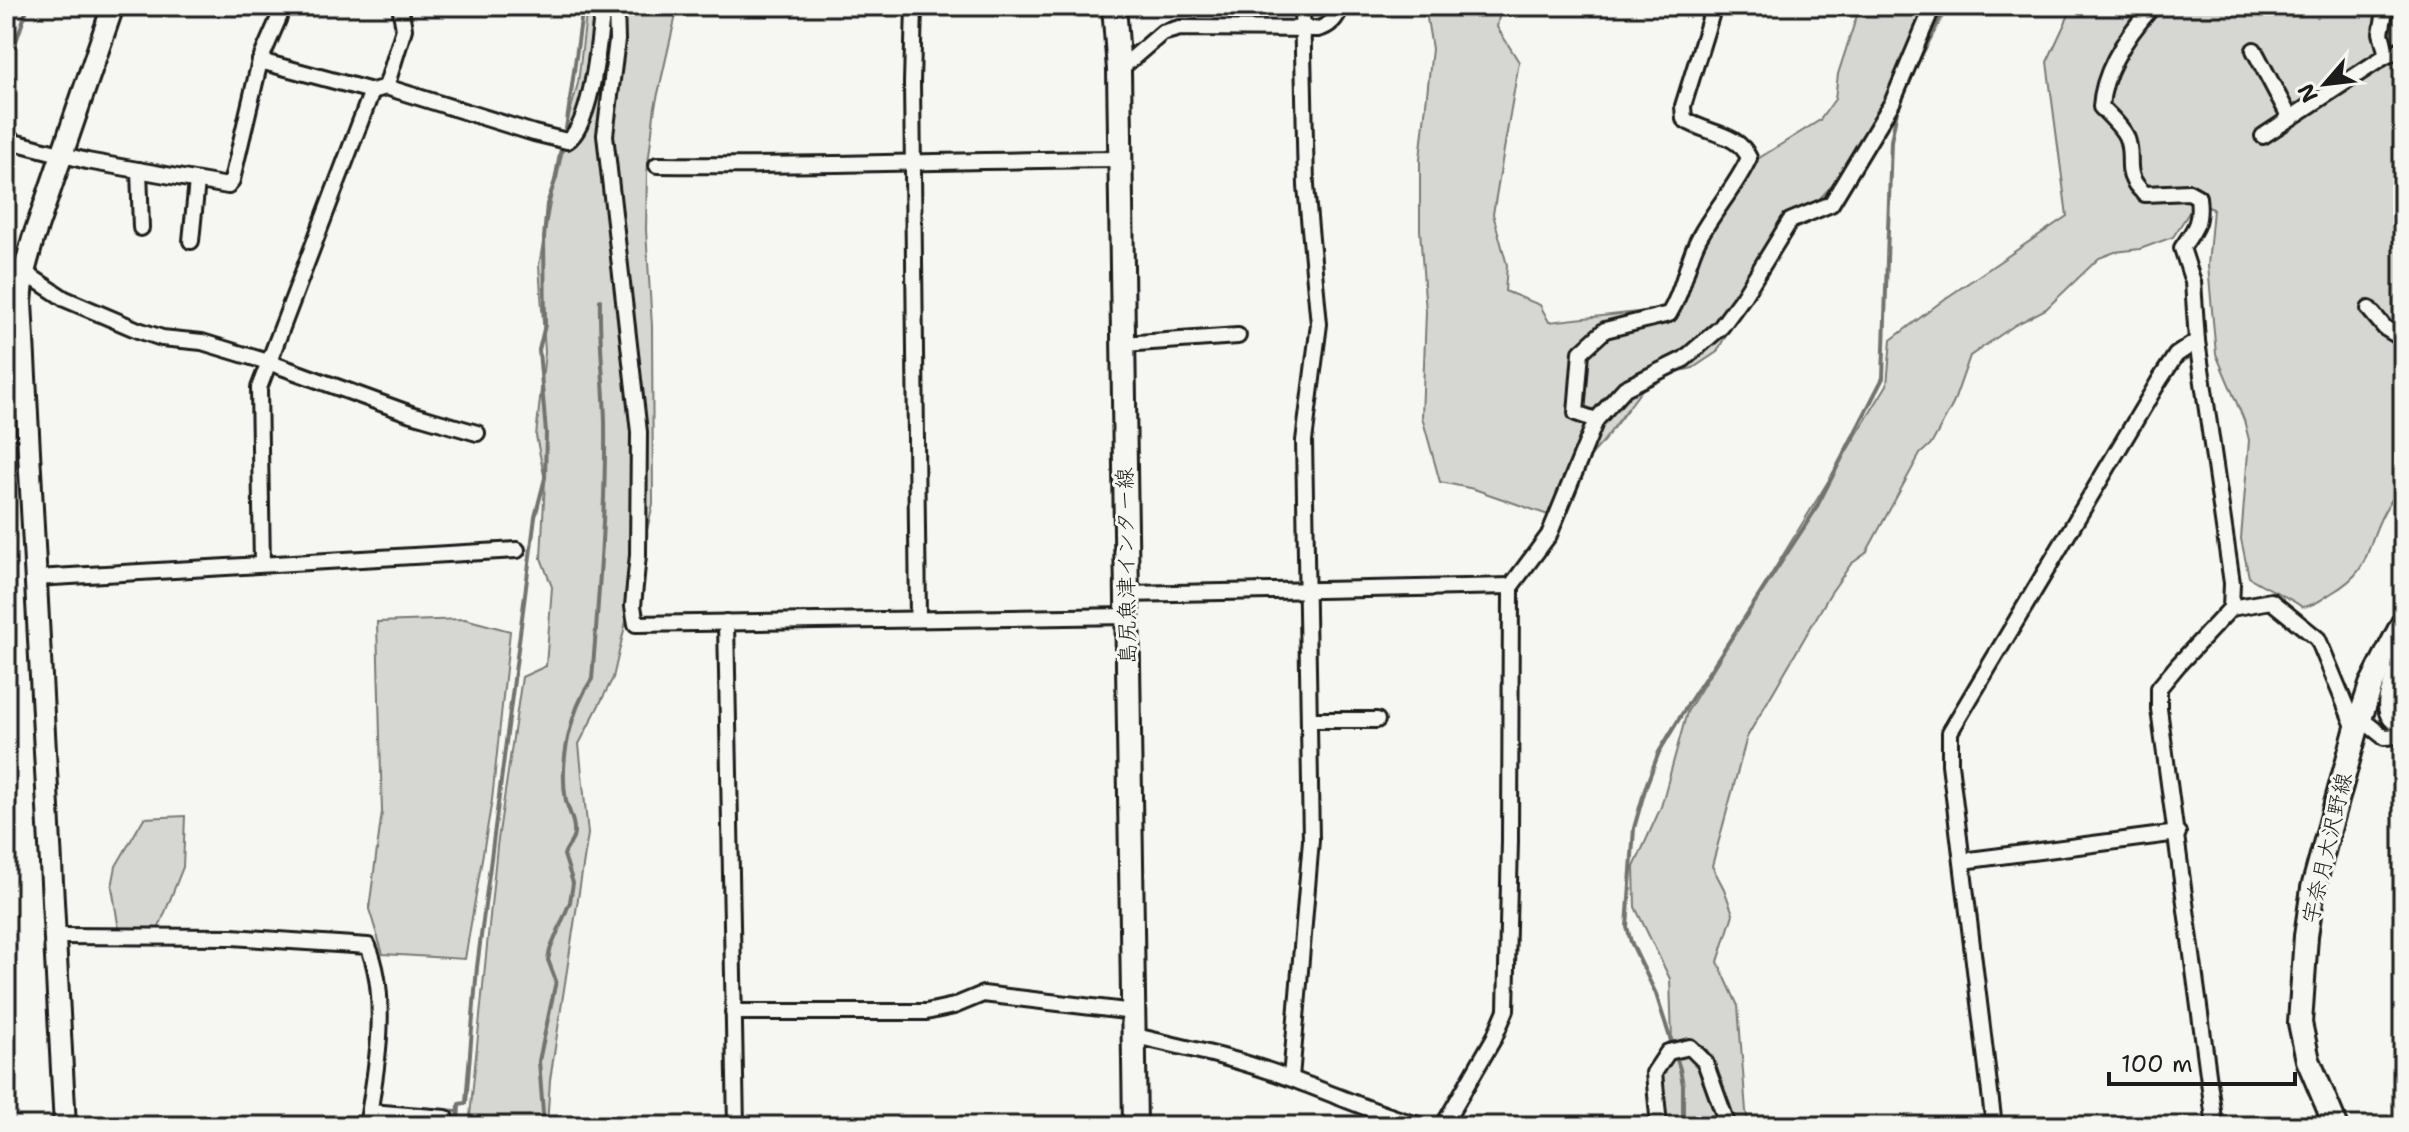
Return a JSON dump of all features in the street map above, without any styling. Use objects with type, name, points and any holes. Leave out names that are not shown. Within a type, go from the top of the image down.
[{"type":"main road","points":[[65,1126],[22,329],[15,268],[113,6]]},
{"type":"main road","name":"島尻魚津インター線","points":[[1114,6],[1119,70],[1135,1126]]},
{"type":"main road","name":"宇奈月大沢野線","points":[[2336,1126],[2308,1060],[2300,1023],[2301,987],[2313,888],[2371,685],[2403,623]]},
{"type":"street","points":[[6,140],[60,154],[228,186],[260,61],[284,6]]},
{"type":"street","points":[[262,564],[259,388],[404,29],[400,6]]},
{"type":"street","points":[[260,61],[379,89],[567,141],[577,135],[592,86],[602,36],[603,6]]},
{"type":"street","points":[[616,6],[617,40],[605,135],[639,432],[638,555],[633,606],[636,624],[918,618],[1307,590],[1511,586]]},
{"type":"street","points":[[914,6],[918,618]]},
{"type":"street","points":[[1291,1078],[1311,840],[1304,441],[1319,324],[1306,186],[1302,6]]},
{"type":"street","points":[[1119,70],[1162,33],[1180,28],[1327,27],[1341,6]]},
{"type":"street","points":[[1596,420],[1576,413],[1581,352],[1605,330],[1669,314],[1681,295],[1697,240],[1740,178],[1749,158],[1745,146],[1684,119],[1683,106],[1714,6]]},
{"type":"street","points":[[1443,1126],[1494,1038],[1506,1010],[1511,586],[1529,566],[1549,535],[1596,420],[1625,388],[1684,359],[1721,327],[1790,221],[1831,204],[1892,103],[1933,6]]},
{"type":"street","points":[[2153,6],[2109,68],[2102,89],[2101,107],[2126,136],[2128,168],[2136,186],[2145,194],[2189,192],[2198,197],[2201,216],[2182,248],[2193,282],[2197,341],[2232,583],[2231,608]]},
{"type":"street","points":[[2386,6],[2381,33],[2387,55]]},
{"type":"street","points":[[2263,136],[2387,55],[2403,48]]},
{"type":"street","points":[[2254,50],[2290,118]]},
{"type":"street","points":[[657,165],[780,166],[1120,159]]},
{"type":"street","points":[[139,170],[141,228]]},
{"type":"street","points":[[191,241],[197,181]]},
{"type":"street","points":[[15,268],[65,299],[138,330],[162,338],[202,342],[268,362],[411,414],[477,433]]},
{"type":"street","points":[[2369,309],[2385,328],[2403,339]]},
{"type":"street","points":[[1123,344],[1238,336]]},
{"type":"street","points":[[1994,1126],[1950,764],[1950,732],[2176,355],[2197,341]]},
{"type":"street","points":[[36,578],[517,550]]},
{"type":"street","points":[[2215,1126],[2159,709],[2159,688],[2231,608],[2271,601],[2318,639],[2358,725],[2384,737],[2403,736]]},
{"type":"street","points":[[726,622],[736,1126]]},
{"type":"street","points":[[2402,663],[2385,702],[2387,713],[2397,725],[2403,726]]},
{"type":"street","points":[[2358,725],[2387,713]]},
{"type":"street","points":[[1309,720],[1377,720]]},
{"type":"street","points":[[1962,861],[2178,833]]},
{"type":"street","points":[[55,936],[232,937],[368,946],[374,960],[380,1041],[373,1117],[446,1118],[446,1126]]},
{"type":"street","points":[[733,1012],[926,1012],[954,1006],[983,994],[1134,1012]]},
{"type":"street","points":[[1135,1036],[1208,1053],[1291,1078],[1422,1126]]},
{"type":"street","points":[[1659,1126],[1654,1073],[1668,1052],[1690,1047],[1705,1062],[1728,1126]]},
{"type":"shaded area","points":[[587,6],[678,6],[655,107],[647,172],[653,504],[613,678],[579,744],[588,834],[550,1080],[547,1126],[469,1126],[497,846],[522,677],[546,666],[552,587],[541,558],[545,480],[536,436],[545,352],[539,265],[559,153],[578,83]]},
{"type":"shaded area","points":[[1425,6],[1501,6],[1497,27],[1519,62],[1493,214],[1507,265],[1505,291],[1540,305],[1549,322],[1664,309],[1748,165],[1820,120],[1835,99],[1838,74],[1860,6],[1948,6],[1899,92],[1876,115],[1841,176],[1769,252],[1717,352],[1693,368],[1667,374],[1644,387],[1602,443],[1566,483],[1551,516],[1474,489],[1440,482],[1422,417],[1426,312],[1420,230],[1420,159],[1432,49]]},
{"type":"shaded area","points":[[2073,6],[2403,6],[2403,480],[2377,526],[2361,567],[2344,585],[2313,604],[2302,607],[2249,577],[2241,539],[2249,440],[2244,420],[2216,354],[2208,266],[2213,209],[2196,202],[2173,237],[2140,249],[2115,252],[2099,258],[2046,309],[2015,325],[1970,356],[1953,404],[1932,443],[1920,454],[1866,553],[1851,564],[1830,594],[1747,737],[1712,866],[1733,914],[1718,962],[1738,1006],[1749,1126],[1735,1126],[1707,1050],[1672,1041],[1670,979],[1635,907],[1634,867],[1661,807],[1687,712],[1887,385],[1891,340],[1946,298],[2067,216],[2047,62]]},
{"type":"shaded area","points":[[465,619],[510,631],[492,800],[465,959],[383,954],[369,909],[382,812],[377,622]]},
{"type":"shaded area","points":[[185,816],[183,867],[158,930],[119,930],[112,887],[116,866],[144,818]]},
{"type":"shaded area","points":[[1689,1050],[1701,1064],[1724,1126],[1666,1126],[1663,1074],[1673,1055]]},
{"type":"waterway","points":[[6,71],[28,6]]},
{"type":"waterway","points":[[458,1126],[459,1104],[466,1103],[477,967],[535,517],[545,478],[546,433],[539,350],[545,325],[544,238],[547,204],[566,129],[583,6]]},
{"type":"waterway","points":[[637,6],[638,13]]},
{"type":"waterway","points":[[1909,79],[1947,6]]},
{"type":"waterway","points":[[1683,1126],[1680,1069],[1656,994],[1627,927],[1634,828],[1659,752],[1814,512],[1883,378],[1891,141],[1898,105]]},
{"type":"waterway","points":[[544,1126],[539,1061],[556,981],[548,960],[570,902],[573,883],[564,855],[574,833],[564,786],[565,754],[572,721],[592,679],[599,583],[605,454],[600,300]]},
{"type":"waterway","points":[[378,1107],[458,1111]]},
{"type":"waterway","points":[[375,1126],[377,1116]]}]
